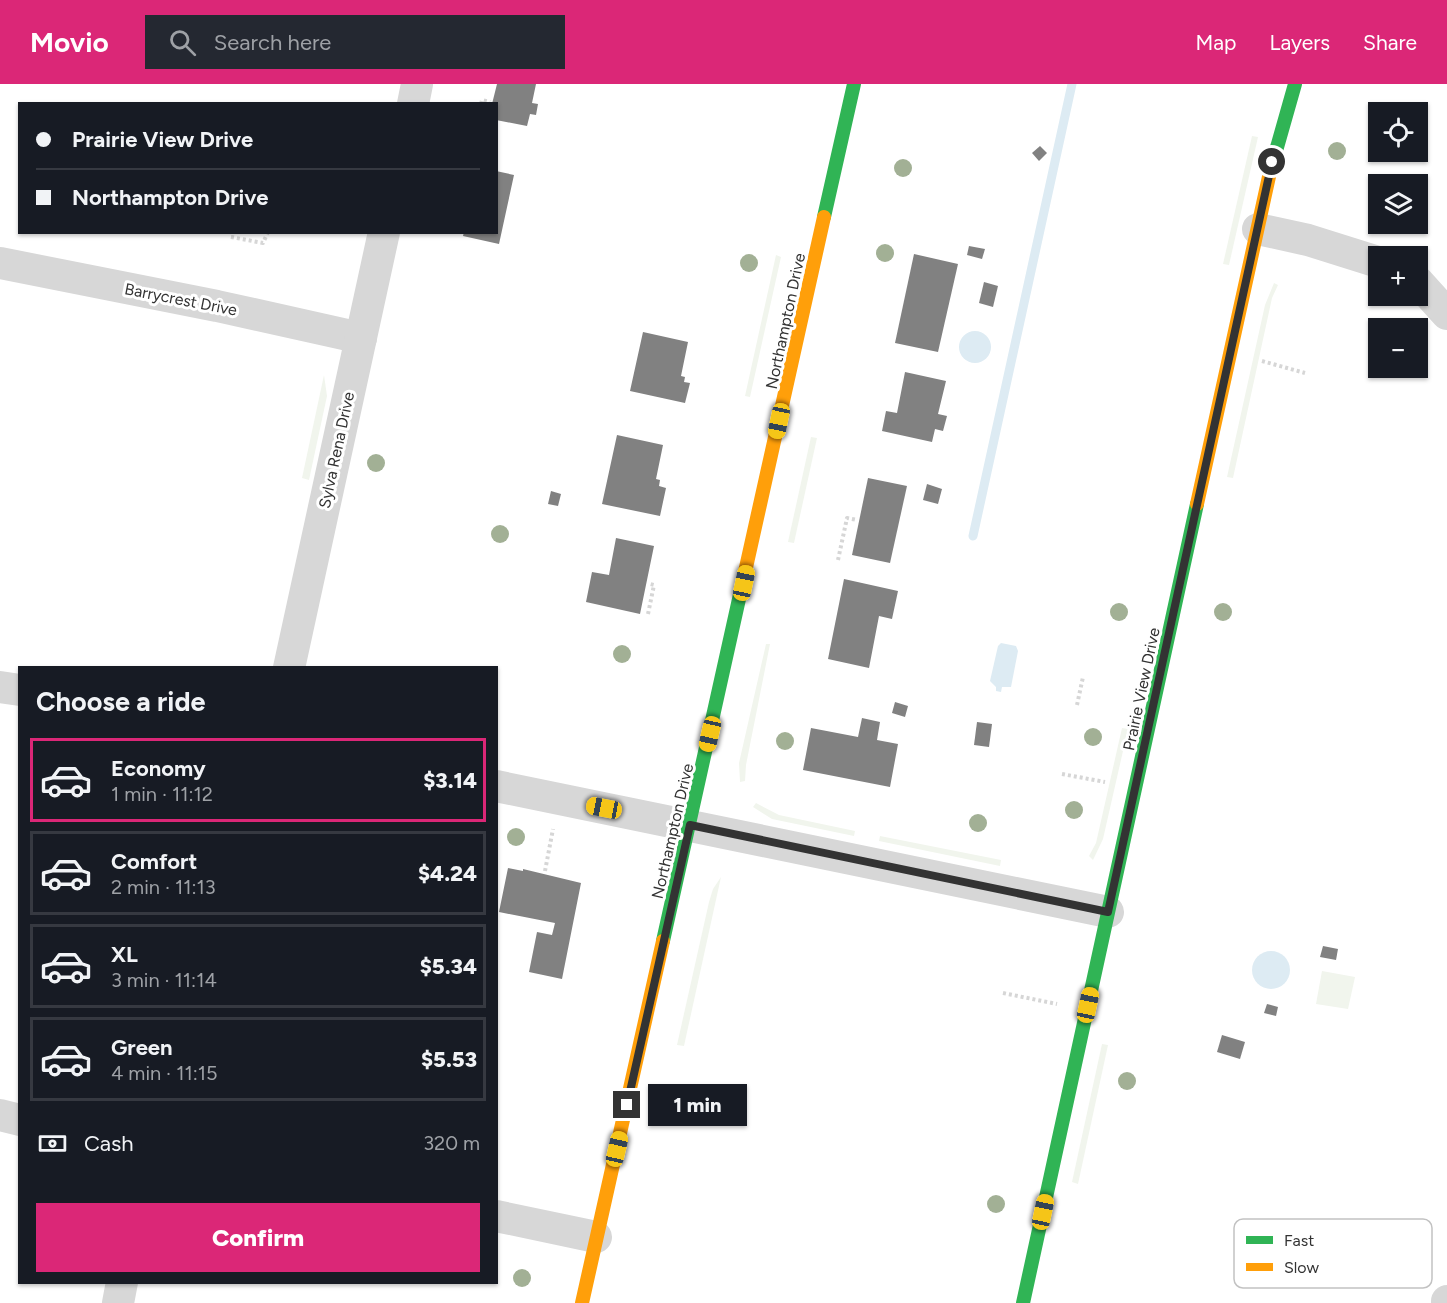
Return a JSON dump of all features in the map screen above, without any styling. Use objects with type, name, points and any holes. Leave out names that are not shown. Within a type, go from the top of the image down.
[{"type":"street","points":[[413,102],[417,84]]},
{"type":"street","name":"Northampton Drive","points":[[582,1303],[854,84]]},
{"type":"street","name":"Prairie View Drive","points":[[1023,1303],[1272,162],[1295,84]]},
{"type":"street","points":[[1258,229],[1308,240],[1368,259]]},
{"type":"street","name":"Sylva Rena Drive","points":[[288,666],[384,234]]},
{"type":"street","name":"Barrycrest Drive","points":[[0,263],[217,306],[361,338]]},
{"type":"street","points":[[1428,293],[1447,314]]},
{"type":"street","points":[[0,687],[18,690]]},
{"type":"street","points":[[498,786],[1108,912]]},
{"type":"street","points":[[0,1116],[18,1120]]},
{"type":"street","points":[[498,1216],[596,1237]]},
{"type":"street","points":[[118,1303],[122,1284]]},
{"type":"path","points":[[482,102],[482,100],[490,102]]},
{"type":"path","points":[[231,237],[263,243],[267,234]]},
{"type":"path","points":[[1262,361],[1305,373]]},
{"type":"path","points":[[838,560],[847,518],[857,520]]},
{"type":"path","points":[[648,614],[654,585],[650,584]]},
{"type":"path","points":[[1077,705],[1083,677]]},
{"type":"path","points":[[1062,774],[1107,782]]},
{"type":"path","points":[[545,871],[553,829]]},
{"type":"path","points":[[1003,993],[1057,1004]]},
{"type":"shaded area","points":[[1252,136],[1258,137],[1229,265],[1223,264]]},
{"type":"shaded area","points":[[776,255],[781,257],[750,397],[745,396]]},
{"type":"shaded area","points":[[1274,283],[1278,285],[1272,298],[1233,478],[1227,477],[1265,305]]},
{"type":"shaded area","points":[[975,331],[986,336],[991,347],[986,358],[975,363],[964,358],[959,347],[964,336]]},
{"type":"shaded area","points":[[324,375],[327,396],[309,480],[302,478]]},
{"type":"shaded area","points":[[811,437],[817,438],[794,543],[788,542]]},
{"type":"shaded area","points":[[1001,643],[1016,646],[1018,651],[1011,687],[1002,687],[1001,692],[996,691],[996,687],[990,681],[998,646]]},
{"type":"shaded area","points":[[766,644],[770,644],[746,765],[745,781],[740,782],[739,763]]},
{"type":"shaded area","points":[[1122,728],[1128,729],[1103,839],[1093,860],[1089,856],[1096,843]]},
{"type":"shaded area","points":[[756,803],[779,815],[855,831],[854,836],[772,819],[753,807]]},
{"type":"shaded area","points":[[880,836],[1001,860],[1000,866],[879,841]]},
{"type":"shaded area","points":[[721,877],[684,1046],[677,1045],[709,902],[713,889]]},
{"type":"shaded area","points":[[1271,951],[1284,957],[1290,970],[1284,983],[1271,989],[1258,983],[1252,970],[1258,957]]},
{"type":"shaded area","points":[[1322,971],[1355,977],[1348,1009],[1316,1004]]},
{"type":"shaded area","points":[[1102,1044],[1108,1045],[1078,1184],[1072,1182]]},
{"type":"building","points":[[497,84],[536,84],[532,103],[538,104],[536,115],[530,114],[527,126],[498,120],[498,102],[492,102]]},
{"type":"building","points":[[1040,146],[1047,153],[1039,161],[1032,153]]},
{"type":"building","points":[[498,171],[514,175],[499,244],[463,236],[464,234],[498,234]]},
{"type":"building","points":[[969,246],[985,249],[982,259],[967,255]]},
{"type":"building","points":[[914,254],[958,264],[938,352],[895,343]]},
{"type":"building","points":[[984,282],[998,286],[993,307],[979,303]]},
{"type":"building","points":[[643,332],[688,342],[681,376],[685,377],[684,382],[690,383],[685,403],[630,391]]},
{"type":"building","points":[[905,372],[946,381],[938,414],[947,416],[943,431],[935,429],[932,442],[882,431],[886,411],[897,413]]},
{"type":"building","points":[[617,435],[663,445],[656,479],[660,480],[659,486],[666,488],[660,516],[602,504]]},
{"type":"building","points":[[868,478],[907,486],[890,563],[852,555]]},
{"type":"building","points":[[927,484],[942,489],[938,504],[923,500]]},
{"type":"building","points":[[551,491],[561,494],[558,506],[548,504]]},
{"type":"building","points":[[616,538],[654,546],[640,614],[586,602],[592,572],[609,575]]},
{"type":"building","points":[[844,579],[898,591],[892,619],[879,616],[869,668],[828,659]]},
{"type":"building","points":[[895,702],[908,706],[905,717],[892,713]]},
{"type":"building","points":[[862,718],[880,722],[877,740],[898,744],[890,787],[803,770],[811,728],[858,737]]},
{"type":"building","points":[[977,722],[992,724],[989,747],[974,745]]},
{"type":"building","points":[[508,868],[523,871],[523,869],[581,883],[562,979],[529,972],[537,932],[552,935],[555,923],[499,912]]},
{"type":"building","points":[[1323,946],[1338,949],[1336,960],[1320,957]]},
{"type":"building","points":[[1267,1004],[1278,1007],[1276,1016],[1264,1013]]},
{"type":"building","points":[[1222,1035],[1245,1042],[1240,1059],[1217,1052]]},
{"type":"waterway","points":[[973,536],[1072,84]]},
{"type":"traffic: fast","points":[[824,217],[854,84]]},
{"type":"traffic: fast","points":[[1270,172],[1295,84]]},
{"type":"traffic: fast","points":[[1023,1303],[1197,504]]},
{"type":"traffic: fast","points":[[663,941],[745,572]]},
{"type":"traffic: slow","points":[[1197,504],[1270,172]]},
{"type":"traffic: slow","points":[[745,572],[824,217]]},
{"type":"traffic: slow","points":[[582,1303],[663,941]]},
{"type":"route","points":[[627,1105],[690,825],[1108,912],[1272,162]]}]
